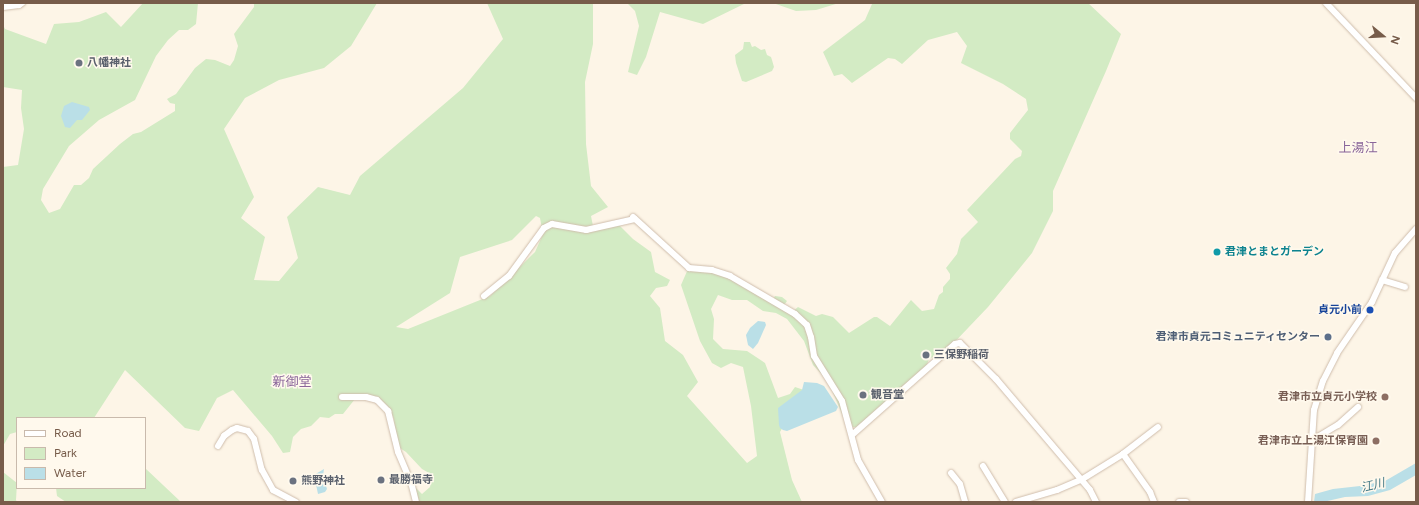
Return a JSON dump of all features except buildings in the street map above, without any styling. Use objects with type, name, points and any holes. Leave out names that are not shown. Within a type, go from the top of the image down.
[{"type":"street","points":[[3,7],[19,5],[22,3]]},
{"type":"street","points":[[1326,3],[1416,98]]},
{"type":"street","points":[[484,296],[509,276],[544,228],[552,224],[586,230],[634,218],[689,268],[712,270],[730,276],[765,295],[802,320],[810,331],[814,356],[818,365],[837,390],[842,401],[858,460],[882,502]]},
{"type":"street","points":[[1308,502],[1310,492],[1311,441],[1314,410],[1329,366],[1372,302],[1395,253],[1416,229]]},
{"type":"street","points":[[1382,280],[1405,287]]},
{"type":"street","points":[[852,435],[956,344],[960,344],[996,380],[1082,480],[1090,490],[1096,502]]},
{"type":"street","points":[[342,397],[377,400],[388,412],[398,452],[416,502]]},
{"type":"street","points":[[1311,441],[1338,425],[1358,407]]},
{"type":"street","points":[[1016,502],[1057,490],[1082,480],[1123,454],[1158,427]]},
{"type":"street","points":[[218,446],[224,436],[232,430],[237,428],[248,431],[254,439],[262,470],[273,490],[296,502]]},
{"type":"street","points":[[1123,454],[1150,492],[1154,502]]},
{"type":"street","points":[[983,466],[1005,502]]},
{"type":"street","points":[[951,473],[960,484],[965,502]]},
{"type":"street","points":[[1179,502],[1186,502]]},
{"type":"green space","points":[[143,3],[198,3],[196,24],[188,30],[179,30],[168,40],[156,56],[135,100],[99,120],[69,146],[43,189],[41,200],[49,213],[60,209],[74,185],[81,185],[89,178],[93,169],[120,144],[133,134],[141,132],[175,111],[175,104],[170,103],[167,99],[176,94],[195,68],[206,59],[215,60],[230,66],[234,60],[238,46],[234,34],[254,7],[254,3],[377,3],[351,46],[324,68],[279,80],[245,98],[224,129],[254,197],[241,218],[265,237],[254,280],[279,281],[298,258],[287,217],[318,187],[350,195],[360,176],[463,88],[503,39],[487,3],[593,3],[593,44],[585,82],[586,144],[591,186],[608,207],[591,216],[593,226],[615,221],[633,239],[651,252],[655,272],[670,280],[667,286],[656,288],[650,296],[660,308],[665,341],[683,355],[698,382],[687,396],[747,463],[757,456],[751,406],[743,367],[731,363],[721,368],[712,363],[700,341],[681,285],[688,269],[718,269],[771,302],[775,296],[782,297],[787,301],[782,308],[791,313],[798,307],[816,316],[822,314],[833,317],[849,333],[874,317],[877,317],[890,326],[911,300],[922,311],[934,309],[939,295],[943,292],[943,287],[950,279],[950,274],[946,268],[957,254],[961,239],[978,222],[967,210],[1015,159],[1021,156],[1022,151],[1010,139],[1010,133],[1028,110],[1026,99],[1003,84],[961,63],[967,46],[957,32],[928,40],[902,64],[895,59],[888,58],[852,83],[842,74],[834,76],[823,52],[865,20],[872,4],[866,3],[1088,3],[1121,34],[1053,191],[1053,211],[1032,253],[988,307],[948,349],[929,359],[925,370],[857,427],[853,427],[845,421],[828,381],[813,365],[804,341],[787,319],[776,313],[763,311],[747,300],[732,300],[718,295],[711,309],[714,319],[713,339],[723,349],[747,351],[765,363],[778,398],[790,394],[795,387],[804,390],[780,432],[792,480],[802,502],[418,502],[415,487],[422,494],[430,487],[432,477],[406,452],[392,443],[395,438],[394,419],[389,409],[359,394],[343,414],[335,414],[329,418],[320,417],[311,426],[301,429],[293,437],[290,452],[283,453],[272,436],[233,390],[217,398],[199,431],[185,428],[125,370],[95,417],[16,417],[16,432],[10,434],[3,446],[3,167],[18,165],[24,129],[21,108],[22,90],[3,87],[3,25],[5,29],[46,44],[54,24],[79,22],[106,12],[121,27]],"holes":[[[536,216],[540,218],[543,234],[535,252],[490,296],[408,329],[396,327],[450,293],[460,257],[512,240]]]},
{"type":"green space","points":[[627,3],[746,3],[703,24],[660,12],[646,57],[637,75],[628,72],[639,26],[635,11]]},
{"type":"green space","points":[[773,3],[839,3],[816,10],[796,11]]},
{"type":"green space","points":[[744,42],[750,42],[752,47],[755,46],[761,50],[765,49],[767,55],[771,57],[772,60],[774,67],[772,71],[746,82],[742,81],[735,55],[743,49]]},
{"type":"green space","points":[[146,469],[181,502],[66,502],[57,496],[56,489],[146,489]]},
{"type":"green space","points":[[3,472],[16,482],[17,502],[3,502]]},
{"type":"water","points":[[72,102],[89,107],[90,110],[82,120],[77,120],[70,128],[65,127],[61,116],[64,106]]},
{"type":"water","points":[[758,321],[765,322],[766,325],[758,343],[753,349],[748,345],[746,335],[750,328]]},
{"type":"water","points":[[804,382],[817,383],[824,386],[838,407],[836,411],[787,431],[783,430],[779,425],[778,408],[802,390]]},
{"type":"water","name":"江川","points":[[1416,463],[1416,475],[1390,490],[1368,496],[1345,497],[1323,502],[1314,502],[1315,494],[1333,489],[1385,481]]},
{"type":"water","points":[[324,469],[323,476],[327,489],[325,492],[318,494],[314,475]]},
{"type":"place","name":"八幡神社","points":[[79,63]]},
{"type":"place","name":"君津とまとガーデン","points":[[1217,252]]},
{"type":"place","name":"貞元小前","points":[[1370,310]]},
{"type":"place","name":"君津市貞元コミュニティセンター","points":[[1328,337]]},
{"type":"place","name":"三保野稲荷","points":[[926,355]]},
{"type":"place","name":"観音堂","points":[[863,395]]},
{"type":"place","name":"君津市立貞元小学校","points":[[1385,397]]},
{"type":"place","name":"君津市立上湯江保育園","points":[[1376,441]]},
{"type":"place","name":"最勝福寺","points":[[381,480]]},
{"type":"place","name":"熊野神社","points":[[293,481]]},
{"type":"district","name":"上湯江","points":[[1358,148]]},
{"type":"district","name":"新御堂","points":[[292,382]]}]
